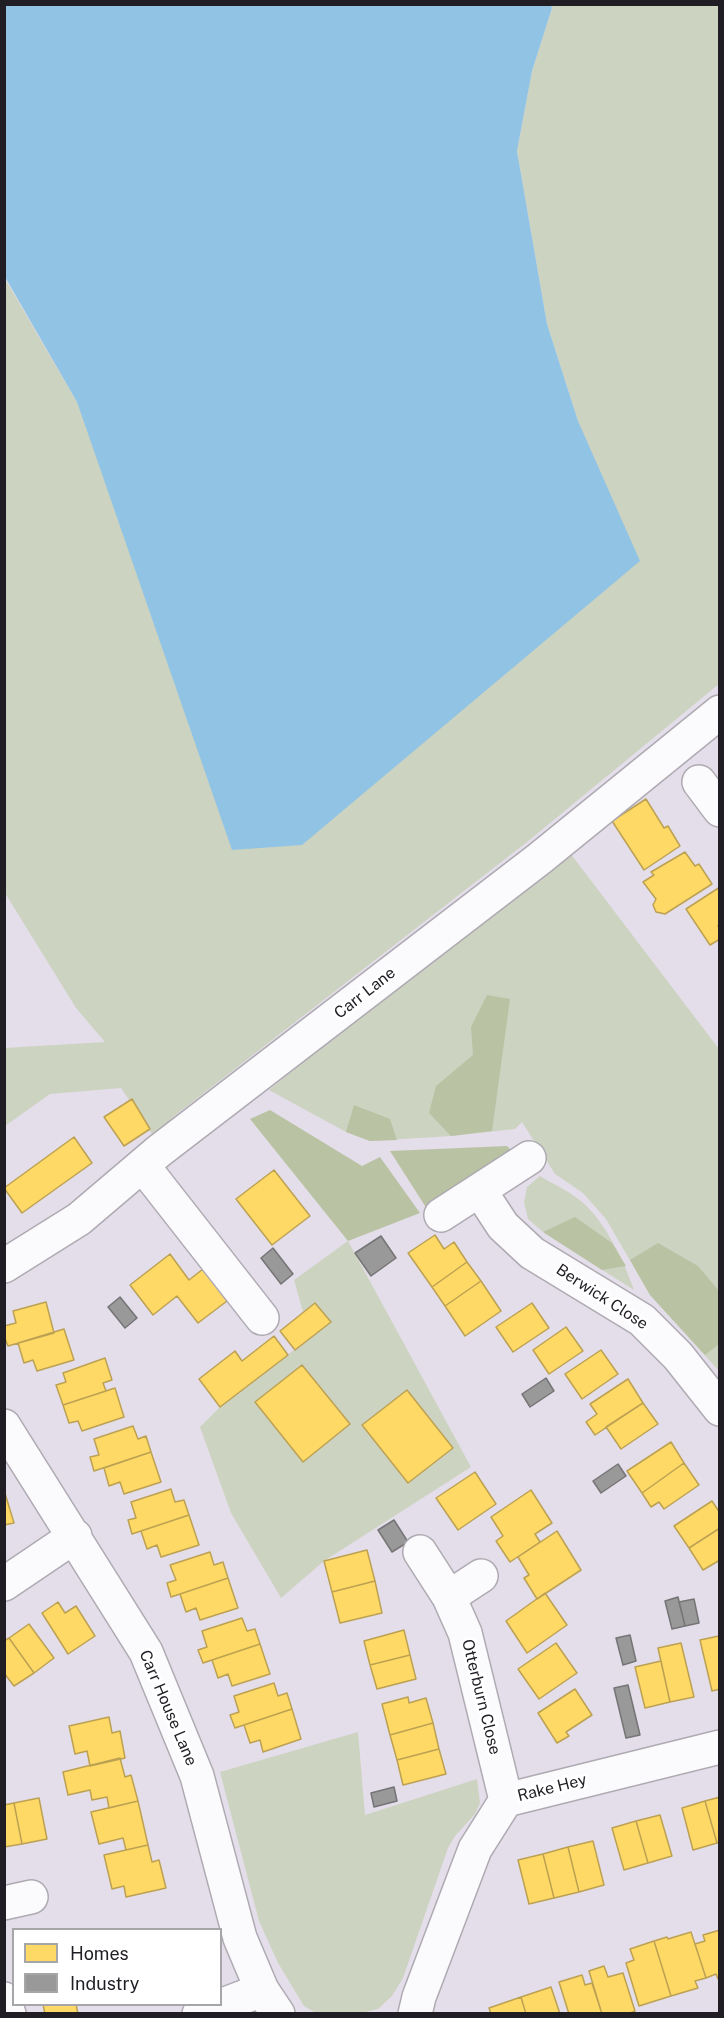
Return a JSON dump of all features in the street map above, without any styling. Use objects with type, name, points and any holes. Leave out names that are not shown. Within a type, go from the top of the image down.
[{"type":"street","name":"Carr Lane","points":[[4,1266],[79,1219],[143,1166],[539,859],[720,712]]},
{"type":"street","points":[[699,782],[720,810]]},
{"type":"street","points":[[441,1215],[530,1158]]},
{"type":"street","points":[[143,1166],[262,1318]]},
{"type":"street","name":"Berwick Close","points":[[480,1191],[503,1226],[532,1253],[642,1320],[678,1356],[720,1409]]},
{"type":"street","name":"Carr House Lane","points":[[4,1426],[146,1652],[197,1776],[240,1938],[270,2002]]},
{"type":"street","points":[[4,1584],[75,1536]]},
{"type":"street","name":"Otterburn Close","points":[[420,1552],[449,1597],[465,1633],[506,1800]]},
{"type":"street","points":[[449,1597],[481,1576]]},
{"type":"street","name":"Rake Hey","points":[[415,2013],[419,1996],[475,1849],[506,1800],[720,1747]]},
{"type":"street","points":[[4,1999],[9,2013]]},
{"type":"street","points":[[199,2013],[270,2002]]},
{"type":"green space","points":[[551,5],[719,5],[719,684],[527,842],[173,1117],[154,1137],[121,1088],[50,1094],[5,1126],[5,1048],[105,1042],[76,1008],[5,893],[4,277],[77,402],[578,421],[547,324],[517,151],[532,71]]},
{"type":"green space","points":[[567,849],[719,1049],[719,1371],[650,1295],[606,1219],[583,1193],[555,1174],[522,1122],[515,1129],[370,1141],[346,1132],[269,1090]]},
{"type":"green space","points":[[487,995],[510,999],[492,1131],[451,1136],[429,1113],[436,1086],[473,1055],[471,1027]]},
{"type":"green space","points":[[354,1105],[390,1119],[397,1140],[370,1141],[346,1132]]},
{"type":"green space","points":[[270,1110],[362,1166],[380,1157],[420,1213],[348,1241],[250,1119]]},
{"type":"green space","points":[[507,1146],[511,1150],[427,1209],[390,1151]]},
{"type":"green space","points":[[540,1176],[576,1197],[590,1209],[606,1230],[634,1290],[543,1232],[528,1219],[524,1202],[527,1187]]},
{"type":"green space","points":[[575,1217],[612,1243],[626,1266],[602,1270],[543,1232]]},
{"type":"green space","points":[[348,1241],[471,1467],[324,1561],[281,1598],[231,1513],[200,1427],[220,1407],[330,1322],[315,1303],[303,1312],[294,1280]],"holes":[[[407,1390],[453,1448],[408,1483],[362,1426]]]},
{"type":"green space","points":[[658,1243],[698,1266],[719,1291],[719,1344],[705,1355],[650,1295],[630,1260]]},
{"type":"green space","points":[[358,1732],[365,1815],[477,1779],[480,1803],[475,1814],[455,1836],[448,1848],[403,1978],[392,1996],[378,2009],[361,2013],[318,2014],[304,2006],[278,1963],[259,1921],[220,1772]]},
{"type":"water","points":[[4,5],[551,5],[532,71],[517,151],[547,324],[578,421],[640,561],[302,845],[232,850],[77,402],[5,277]]},
{"type":"building: Homes","points":[[646,799],[664,828],[668,826],[680,846],[644,870],[612,821]]},
{"type":"building: Homes","points":[[685,852],[695,866],[699,864],[712,884],[665,914],[656,912],[653,905],[656,899],[643,882],[654,875],[651,872]]},
{"type":"building: Homes","points":[[720,887],[720,925],[718,926],[720,939],[710,945],[686,909]]},
{"type":"building: Homes","points":[[132,1099],[150,1129],[124,1146],[104,1117]]},
{"type":"building: Homes","points":[[74,1137],[92,1163],[22,1213],[4,1188]]},
{"type":"building: Homes","points":[[274,1170],[310,1216],[272,1245],[236,1199]]},
{"type":"building: Homes","points":[[435,1235],[444,1249],[454,1242],[467,1262],[432,1287],[408,1253]]},
{"type":"building: Homes","points":[[170,1254],[189,1280],[203,1269],[227,1301],[198,1323],[177,1296],[153,1315],[130,1285]]},
{"type":"building: Homes","points":[[467,1262],[481,1281],[445,1306],[432,1287]]},
{"type":"building: Homes","points":[[481,1281],[501,1311],[465,1336],[445,1306]]},
{"type":"building: Homes","points":[[46,1302],[54,1333],[8,1346],[4,1336],[4,1326],[16,1323],[13,1311]]},
{"type":"building: Homes","points":[[315,1303],[331,1322],[295,1350],[280,1331]]},
{"type":"building: Homes","points":[[532,1303],[549,1328],[513,1352],[496,1327]]},
{"type":"building: Homes","points":[[566,1327],[583,1351],[549,1374],[533,1350]]},
{"type":"building: Homes","points":[[64,1329],[74,1360],[37,1371],[33,1360],[24,1363],[18,1343]]},
{"type":"building: Homes","points":[[274,1336],[288,1355],[220,1407],[199,1379],[235,1351],[242,1361]]},
{"type":"building: Homes","points":[[601,1350],[618,1374],[582,1399],[565,1374]]},
{"type":"building: Homes","points":[[105,1358],[112,1380],[103,1383],[106,1391],[63,1405],[56,1385],[66,1382],[63,1373]]},
{"type":"building: Homes","points":[[302,1365],[350,1424],[303,1462],[255,1402]]},
{"type":"building: Homes","points":[[628,1379],[643,1403],[595,1435],[586,1422],[597,1414],[590,1404]]},
{"type":"building: Homes","points":[[115,1388],[124,1417],[82,1431],[78,1421],[69,1423],[63,1405]]},
{"type":"building: Homes","points":[[407,1390],[453,1448],[408,1483],[362,1425]]},
{"type":"building: Homes","points":[[643,1403],[658,1424],[621,1449],[606,1427]]},
{"type":"building: Homes","points":[[133,1426],[138,1439],[146,1436],[151,1452],[94,1471],[90,1457],[99,1455],[94,1439]]},
{"type":"building: Homes","points":[[671,1442],[684,1463],[642,1493],[627,1471]]},
{"type":"building: Homes","points":[[151,1452],[161,1482],[124,1494],[120,1482],[109,1486],[104,1468]]},
{"type":"building: Homes","points":[[684,1463],[699,1485],[664,1509],[659,1502],[651,1507],[642,1493]]},
{"type":"building: Homes","points":[[475,1472],[496,1504],[458,1530],[436,1498]]},
{"type":"building: Homes","points":[[171,1489],[175,1502],[184,1500],[189,1515],[132,1534],[128,1520],[136,1518],[131,1502]]},
{"type":"building: Homes","points":[[4,1490],[14,1523],[4,1525]]},
{"type":"building: Homes","points":[[531,1490],[552,1523],[535,1534],[540,1542],[510,1562],[496,1541],[503,1536],[491,1517]]},
{"type":"building: Homes","points":[[712,1501],[720,1513],[720,1528],[689,1548],[674,1526]]},
{"type":"building: Homes","points":[[189,1515],[199,1545],[161,1557],[157,1545],[147,1549],[141,1531]]},
{"type":"building: Homes","points":[[720,1528],[720,1560],[703,1570],[689,1548]]},
{"type":"building: Homes","points":[[557,1531],[581,1570],[537,1599],[524,1578],[529,1575],[518,1557]]},
{"type":"building: Homes","points":[[367,1550],[375,1581],[332,1592],[324,1561]]},
{"type":"building: Homes","points":[[210,1552],[214,1565],[223,1562],[228,1578],[171,1597],[167,1583],[176,1580],[170,1565]]},
{"type":"building: Homes","points":[[228,1578],[238,1608],[200,1620],[196,1608],[186,1612],[180,1594]]},
{"type":"building: Homes","points":[[375,1581],[382,1613],[340,1623],[332,1592]]},
{"type":"building: Homes","points":[[545,1593],[567,1625],[527,1653],[506,1621]]},
{"type":"building: Homes","points":[[58,1602],[65,1613],[76,1606],[95,1636],[68,1654],[42,1613]]},
{"type":"building: Homes","points":[[242,1618],[247,1631],[255,1629],[260,1644],[203,1663],[198,1650],[207,1647],[202,1631]]},
{"type":"building: Homes","points":[[29,1624],[54,1658],[34,1673],[9,1638]]},
{"type":"building: Homes","points":[[404,1630],[410,1655],[370,1665],[364,1641]]},
{"type":"building: Homes","points":[[719,1636],[720,1689],[712,1691],[700,1640]]},
{"type":"building: Homes","points":[[9,1638],[34,1673],[14,1686],[4,1673],[4,1641]]},
{"type":"building: Homes","points":[[556,1643],[577,1673],[539,1699],[518,1669]]},
{"type":"building: Homes","points":[[681,1643],[694,1697],[670,1702],[658,1648]]},
{"type":"building: Homes","points":[[260,1644],[270,1674],[232,1686],[228,1674],[218,1678],[212,1660]]},
{"type":"building: Homes","points":[[410,1655],[416,1679],[377,1689],[370,1665]]},
{"type":"building: Homes","points":[[661,1661],[670,1702],[645,1708],[635,1667]]},
{"type":"building: Homes","points":[[274,1683],[278,1696],[287,1693],[292,1709],[235,1728],[230,1715],[239,1712],[234,1696]]},
{"type":"building: Homes","points":[[575,1689],[592,1715],[566,1732],[569,1736],[557,1743],[538,1713]]},
{"type":"building: Homes","points":[[408,1697],[409,1703],[426,1698],[433,1723],[390,1735],[382,1704]]},
{"type":"building: Homes","points":[[292,1709],[301,1739],[263,1752],[260,1740],[250,1743],[244,1725]]},
{"type":"building: Homes","points":[[109,1717],[112,1733],[120,1731],[125,1758],[90,1766],[87,1751],[75,1754],[69,1726]]},
{"type":"building: Homes","points":[[433,1723],[439,1749],[397,1760],[390,1735]]},
{"type":"building: Homes","points":[[439,1749],[446,1774],[403,1785],[397,1760]]},
{"type":"building: Homes","points":[[120,1758],[125,1777],[131,1775],[138,1801],[109,1808],[107,1797],[92,1800],[90,1790],[68,1795],[63,1772]]},
{"type":"building: Homes","points":[[720,1797],[720,1843],[717,1843],[705,1801]]},
{"type":"building: Homes","points":[[39,1798],[47,1839],[22,1844],[14,1803]]},
{"type":"building: Homes","points":[[138,1801],[148,1845],[126,1850],[123,1838],[99,1844],[91,1812]]},
{"type":"building: Homes","points":[[705,1801],[717,1843],[693,1850],[682,1808]]},
{"type":"building: Homes","points":[[14,1803],[22,1844],[4,1847],[4,1805]]},
{"type":"building: Homes","points":[[660,1815],[672,1856],[648,1863],[636,1821]]},
{"type":"building: Homes","points":[[636,1821],[648,1863],[624,1870],[612,1828]]},
{"type":"building: Homes","points":[[593,1841],[604,1885],[579,1892],[568,1847]]},
{"type":"building: Homes","points":[[148,1845],[152,1862],[159,1860],[166,1888],[126,1897],[124,1886],[112,1889],[104,1855]]},
{"type":"building: Homes","points":[[568,1847],[579,1892],[554,1898],[543,1854]]},
{"type":"building: Homes","points":[[543,1854],[554,1898],[529,1904],[518,1860]]},
{"type":"building: Homes","points":[[720,1930],[720,1978],[718,1979],[716,1974],[706,1978],[695,1944],[705,1941],[703,1935]]},
{"type":"building: Homes","points":[[691,1932],[706,1978],[695,1981],[698,1988],[671,1996],[654,1941]]},
{"type":"building: Homes","points":[[654,1941],[671,1996],[639,2006],[626,1963],[634,1960],[630,1949]]},
{"type":"building: Homes","points":[[604,1966],[608,1977],[623,1973],[635,2011],[628,2014],[602,2014],[589,1971]]},
{"type":"building: Homes","points":[[582,1975],[585,1985],[592,1983],[602,2014],[569,2014],[559,1982]]},
{"type":"building: Homes","points":[[551,1987],[560,2014],[526,2014],[521,1997]]},
{"type":"building: Homes","points":[[521,1997],[526,2014],[491,2014],[489,2008]]},
{"type":"building: Homes","points":[[43,2006],[76,2006],[78,2014],[45,2014]]},
{"type":"building: Industry","points":[[381,1236],[396,1258],[371,1276],[355,1253]]},
{"type":"building: Industry","points":[[273,1248],[293,1274],[281,1284],[261,1258]]},
{"type":"building: Industry","points":[[120,1297],[137,1318],[125,1328],[108,1307]]},
{"type":"building: Industry","points":[[546,1378],[554,1391],[530,1407],[522,1394]]},
{"type":"building: Industry","points":[[618,1464],[626,1476],[601,1493],[593,1481]]},
{"type":"building: Industry","points":[[394,1520],[408,1542],[392,1552],[378,1530]]},
{"type":"building: Industry","points":[[678,1597],[685,1626],[672,1629],[665,1601]]},
{"type":"building: Industry","points":[[694,1599],[699,1623],[685,1626],[679,1602]]},
{"type":"building: Industry","points":[[630,1635],[636,1661],[623,1665],[616,1638]]},
{"type":"building: Industry","points":[[628,1685],[640,1735],[626,1738],[614,1688]]},
{"type":"building: Industry","points":[[394,1787],[397,1801],[374,1807],[371,1793]]}]
